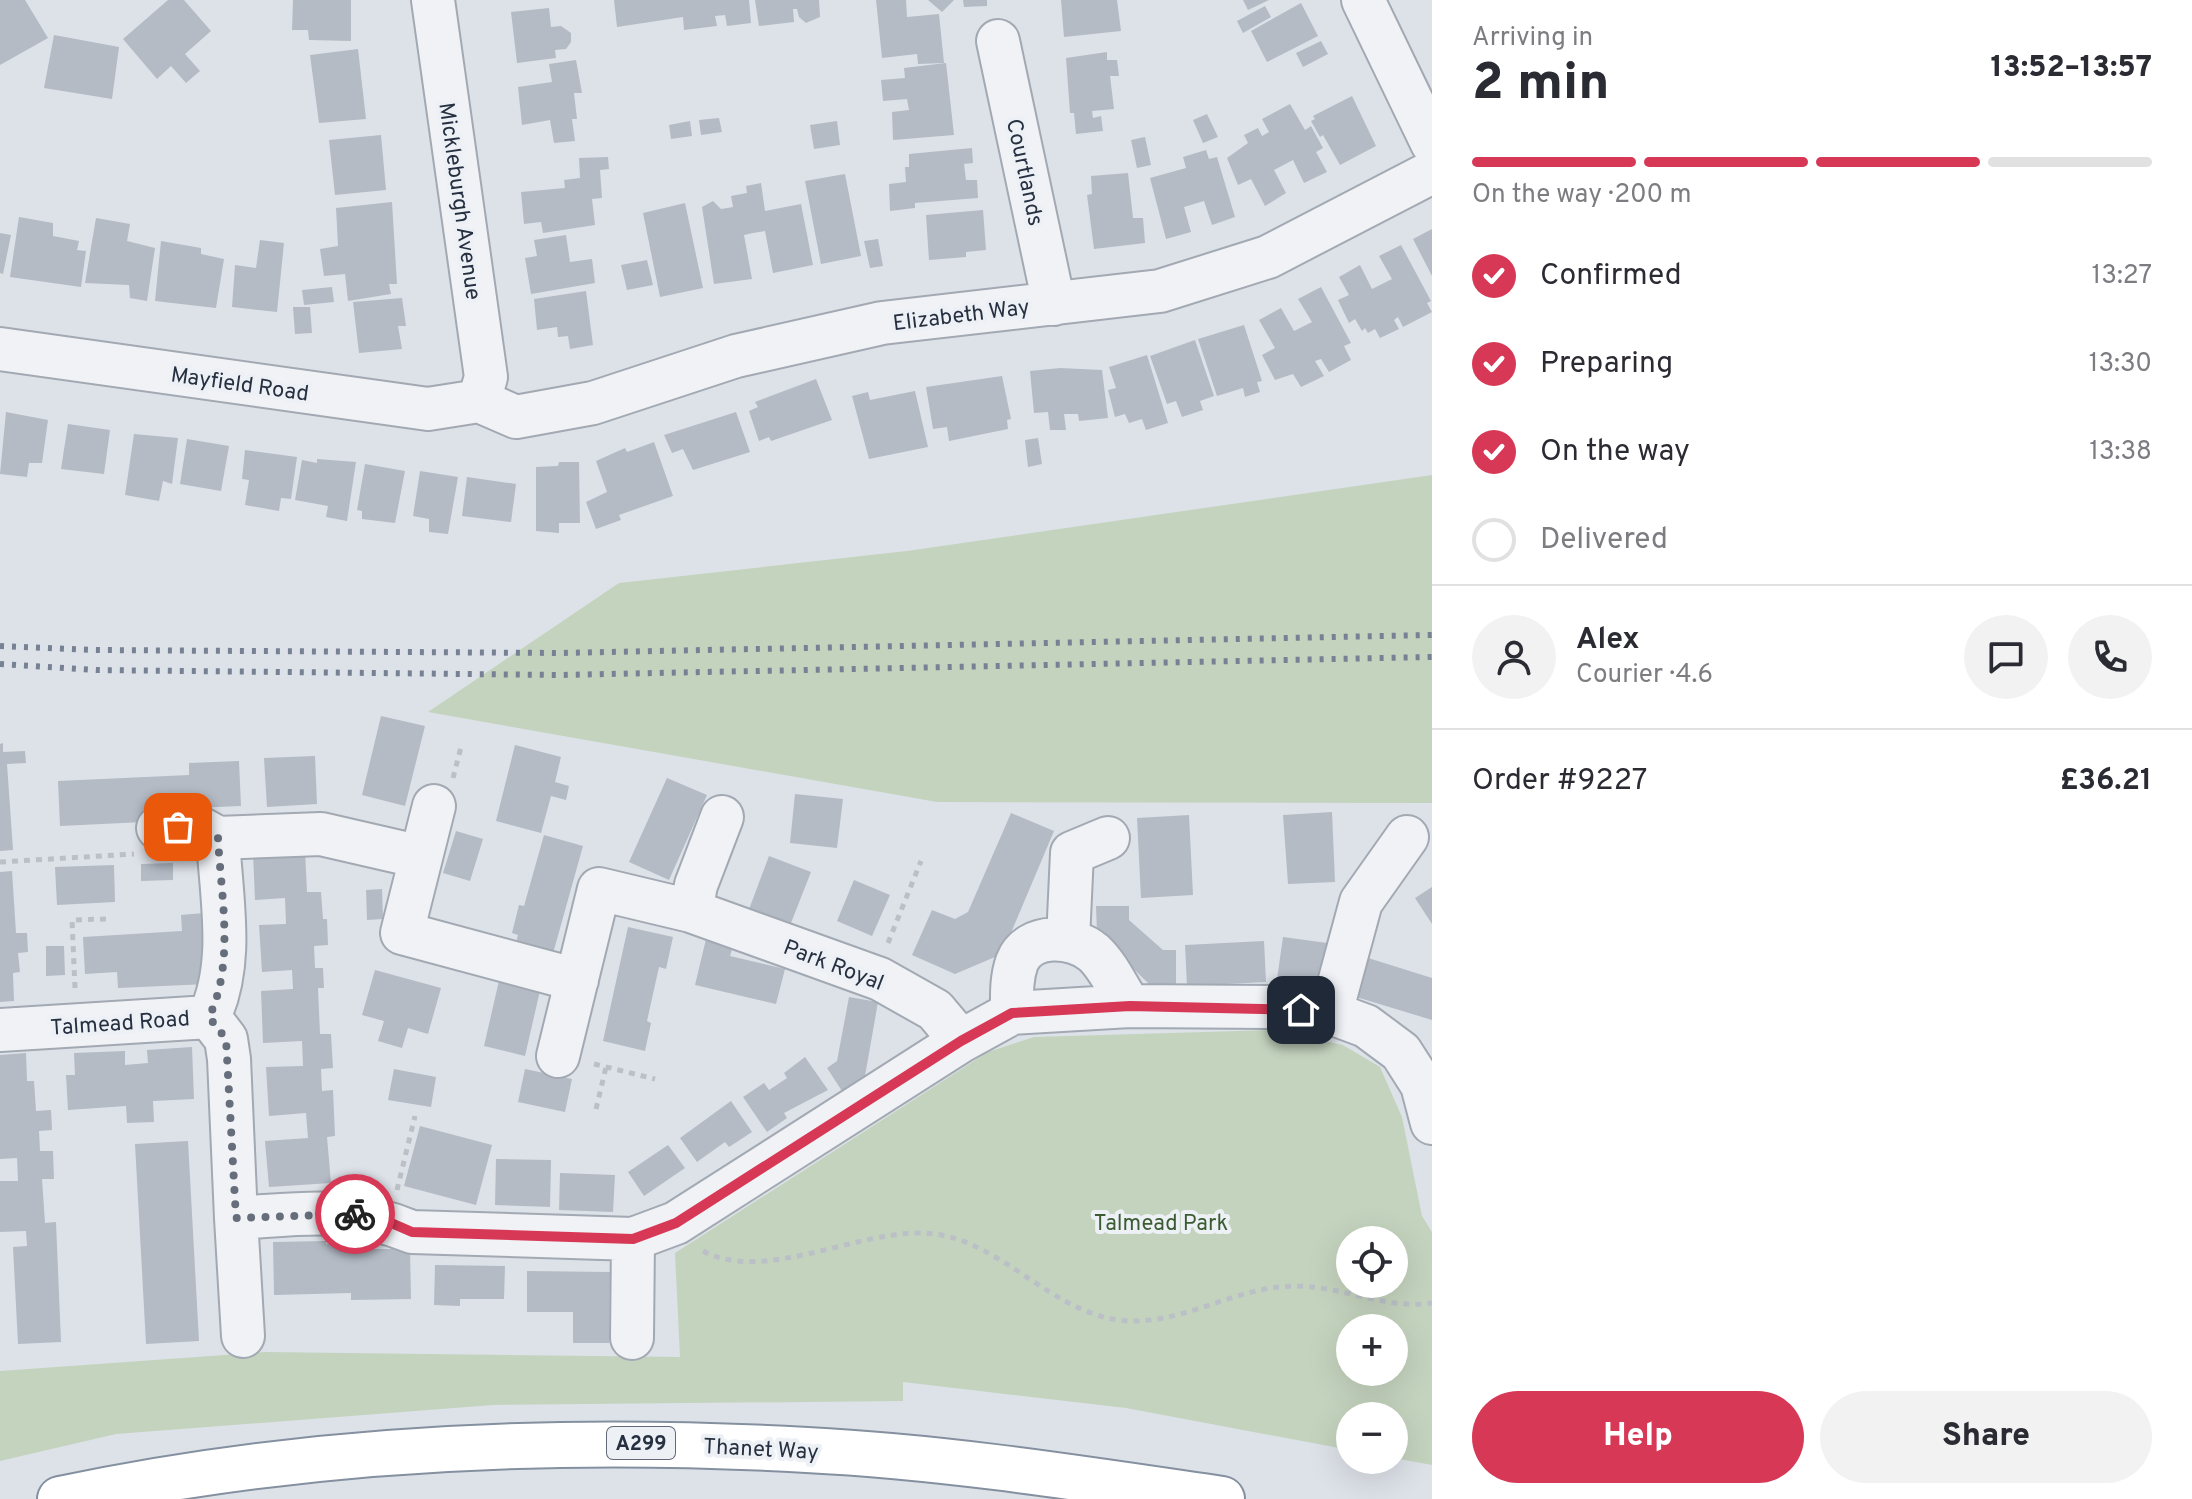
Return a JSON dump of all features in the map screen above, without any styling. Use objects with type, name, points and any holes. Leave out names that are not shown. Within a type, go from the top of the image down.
[{"type":"highway","name":"Thanet Way","points":[[60,1499],[221,1470],[404,1450],[637,1443],[810,1450],[947,1462],[1222,1499]]},
{"type":"street","name":"Mickleburgh Avenue","points":[[433,0],[486,377],[479,401]]},
{"type":"street","points":[[1363,0],[1432,143]]},
{"type":"street","name":"Courtlands","points":[[998,41],[1054,304]]},
{"type":"street","name":"Elizabeth Way","points":[[479,401],[516,417],[593,403],[736,356],[882,323],[1160,291],[1268,257],[1432,172]]},
{"type":"street","name":"Mayfield Road","points":[[0,349],[428,409],[479,401]]},
{"type":"street","points":[[434,806],[402,933],[577,980]]},
{"type":"street","points":[[691,911],[696,885],[722,817]]},
{"type":"street","points":[[158,828],[198,827],[218,838],[321,834],[421,857]]},
{"type":"street","points":[[1331,1013],[1361,902],[1407,837]]},
{"type":"street","points":[[209,1017],[220,995],[225,970],[218,838]]},
{"type":"street","points":[[1068,940],[1072,853],[1108,838]]},
{"type":"street","name":"Park Royal","points":[[558,1056],[599,889],[691,911],[874,977],[935,1010],[961,1041]]},
{"type":"street","points":[[1012,1013],[1011,986],[1018,959],[1029,947],[1050,939],[1068,940],[1094,953],[1130,1006]]},
{"type":"street","points":[[236,1218],[345,1212],[389,1222],[412,1232],[633,1239],[676,1223],[961,1041],[1012,1013],[1130,1006],[1271,1007],[1331,1013],[1366,1026],[1401,1052],[1422,1085],[1432,1123]]},
{"type":"street","name":"Talmead Road","points":[[0,1030],[209,1017],[226,1039],[243,1336]]},
{"type":"street","points":[[632,1338],[633,1239]]},
{"type":"path","points":[[0,862],[159,852],[158,828]]},
{"type":"path","points":[[874,977],[921,861]]},
{"type":"path","points":[[76,1025],[72,920],[107,919]]},
{"type":"path","points":[[558,1056],[655,1079]]},
{"type":"path","points":[[596,1109],[606,1067]]},
{"type":"path","points":[[389,1222],[415,1116]]},
{"type":"path","points":[[676,1223],[697,1248],[722,1261],[753,1263],[875,1237],[923,1233],[952,1237],[979,1246],[1085,1309],[1119,1320],[1177,1315],[1271,1288],[1310,1285],[1395,1304],[1432,1303]]},
{"type":"green space","points":[[1432,475],[1432,803],[937,802],[428,712],[619,583],[907,551]]},
{"type":"green space","name":"Talmead Park","points":[[1274,1030],[1343,1045],[1380,1067],[1402,1117],[1422,1216],[1432,1232],[1432,1465],[1408,1461],[1408,1402],[1336,1402],[1336,1447],[1126,1408],[903,1382],[903,1401],[493,1405],[116,1434],[0,1461],[0,1371],[265,1352],[680,1357],[675,1253],[988,1052],[1034,1037]]},
{"type":"building","points":[[0,0],[25,0],[48,38],[0,65]]},
{"type":"building","points":[[168,0],[184,0],[211,31],[185,54],[200,71],[186,83],[171,66],[157,79],[123,39]]},
{"type":"building","points":[[293,0],[351,0],[351,41],[309,40],[308,30],[292,30]]},
{"type":"building","points":[[614,0],[749,0],[751,23],[727,26],[725,15],[715,16],[717,26],[684,30],[683,17],[617,27]]},
{"type":"building","points":[[755,0],[819,0],[820,17],[806,23],[799,17],[797,9],[793,9],[794,22],[759,26]]},
{"type":"building","points":[[876,0],[906,0],[907,17],[939,14],[944,63],[918,64],[917,54],[882,58]]},
{"type":"building","points":[[928,0],[954,0],[942,12]]},
{"type":"building","points":[[963,0],[987,0],[987,6],[964,7]]},
{"type":"building","points":[[1061,0],[1117,0],[1121,31],[1064,37]]},
{"type":"building","points":[[1243,0],[1269,0],[1248,10]]},
{"type":"building","points":[[1301,3],[1318,36],[1267,62],[1251,31]]},
{"type":"building","points":[[1265,6],[1271,17],[1243,33],[1237,21]]},
{"type":"building","points":[[549,8],[551,27],[561,26],[571,33],[571,42],[566,49],[555,50],[556,58],[517,63],[511,12]]},
{"type":"building","points":[[54,35],[119,47],[112,99],[44,88]]},
{"type":"building","points":[[1321,41],[1328,54],[1303,67],[1296,53]]},
{"type":"building","points":[[358,49],[366,119],[319,123],[310,55]]},
{"type":"building","points":[[1107,52],[1107,60],[1117,60],[1119,76],[1110,76],[1114,109],[1092,111],[1093,118],[1101,116],[1103,131],[1076,134],[1074,113],[1070,113],[1066,58]]},
{"type":"building","points":[[576,60],[582,93],[574,93],[577,119],[572,119],[575,141],[554,143],[550,120],[522,125],[518,87],[552,82],[549,64]]},
{"type":"building","points":[[946,63],[954,135],[893,140],[892,112],[909,110],[907,99],[883,101],[881,80],[905,78],[904,68]]},
{"type":"building","points":[[1352,96],[1376,146],[1340,165],[1311,121],[1315,119],[1313,116]]},
{"type":"building","points":[[1290,104],[1305,130],[1311,126],[1323,148],[1316,152],[1327,172],[1304,183],[1293,160],[1274,170],[1286,193],[1265,206],[1251,179],[1238,185],[1227,158],[1248,143],[1244,135],[1258,128],[1262,136],[1269,132],[1262,119]]},
{"type":"building","points":[[1207,114],[1218,137],[1203,143],[1193,120]]},
{"type":"building","points":[[719,118],[722,132],[701,135],[699,120]]},
{"type":"building","points":[[690,121],[692,136],[671,139],[669,125]]},
{"type":"building","points":[[837,121],[840,145],[814,149],[810,125]]},
{"type":"building","points":[[381,135],[386,190],[335,195],[329,140]]},
{"type":"building","points":[[1145,137],[1151,165],[1137,168],[1131,140]]},
{"type":"building","points":[[972,148],[973,163],[964,164],[966,180],[977,180],[978,198],[915,203],[915,208],[890,211],[889,184],[906,182],[905,167],[909,167],[909,154]]},
{"type":"building","points":[[1206,150],[1209,159],[1217,157],[1235,217],[1212,225],[1204,201],[1184,207],[1191,232],[1166,239],[1150,178],[1186,168],[1183,157]]},
{"type":"building","points":[[608,157],[609,169],[600,170],[602,198],[592,199],[595,225],[543,233],[541,222],[524,224],[521,192],[565,188],[564,180],[580,178],[579,158]]},
{"type":"building","points":[[1128,173],[1133,218],[1143,218],[1145,243],[1094,249],[1087,195],[1092,194],[1091,176]]},
{"type":"building","points":[[845,174],[861,256],[821,264],[805,181]]},
{"type":"building","points":[[761,183],[765,211],[801,204],[813,265],[773,273],[765,231],[753,233],[744,235],[752,279],[714,284],[702,207],[713,201],[721,209],[733,207],[731,196],[747,193],[746,186]]},
{"type":"building","points":[[392,202],[397,284],[389,284],[391,294],[348,301],[345,274],[324,276],[320,249],[338,246],[336,208]]},
{"type":"building","points":[[685,203],[703,288],[660,297],[643,213]]},
{"type":"building","points":[[983,210],[986,250],[966,252],[966,257],[929,260],[926,215]]},
{"type":"building","points":[[19,217],[53,223],[53,236],[79,241],[77,250],[86,251],[81,287],[10,277]]},
{"type":"building","points":[[96,218],[130,224],[127,241],[155,248],[147,301],[130,298],[129,285],[85,283]]},
{"type":"building","points":[[1432,229],[1432,276],[1413,239]]},
{"type":"building","points":[[0,233],[11,235],[3,274],[0,273]]},
{"type":"building","points":[[566,235],[570,262],[592,259],[595,283],[531,294],[525,258],[537,256],[534,240]]},
{"type":"building","points":[[878,239],[883,266],[870,268],[864,241]]},
{"type":"building","points":[[260,240],[284,243],[277,312],[232,307],[235,265],[256,268]]},
{"type":"building","points":[[161,241],[201,248],[201,254],[224,259],[216,308],[155,301]]},
{"type":"building","points":[[1401,245],[1431,301],[1427,303],[1432,312],[1403,327],[1398,317],[1394,320],[1399,329],[1380,338],[1375,329],[1368,333],[1365,328],[1362,331],[1355,319],[1349,323],[1338,300],[1349,295],[1339,277],[1360,265],[1372,289],[1392,279],[1379,256]]},
{"type":"building","points":[[647,260],[653,285],[627,290],[621,265]]},
{"type":"building","points":[[332,287],[334,302],[304,305],[302,290]]},
{"type":"building","points":[[1321,287],[1351,343],[1344,346],[1351,360],[1329,372],[1321,359],[1315,361],[1324,376],[1301,387],[1293,374],[1275,380],[1262,355],[1275,348],[1259,320],[1281,308],[1294,331],[1312,322],[1298,299]]},
{"type":"building","points":[[586,291],[593,345],[570,349],[568,336],[558,337],[557,327],[537,330],[534,299]]},
{"type":"building","points":[[402,298],[406,326],[398,326],[402,349],[359,353],[353,302]]},
{"type":"building","points":[[293,307],[310,307],[312,333],[295,334]]},
{"type":"building","points":[[1244,325],[1262,381],[1257,382],[1260,392],[1245,397],[1243,388],[1217,396],[1198,339]]},
{"type":"building","points":[[1195,340],[1214,396],[1200,401],[1203,410],[1182,417],[1176,401],[1167,404],[1150,356]]},
{"type":"building","points":[[1147,355],[1168,423],[1146,430],[1142,419],[1129,423],[1125,414],[1115,417],[1108,390],[1116,388],[1109,367]]},
{"type":"building","points":[[1060,368],[1102,370],[1108,418],[1079,421],[1078,414],[1064,414],[1066,430],[1050,430],[1048,412],[1034,413],[1030,371]]},
{"type":"building","points":[[1002,376],[1011,419],[1007,420],[1008,429],[949,441],[947,427],[933,429],[926,387]]},
{"type":"building","points":[[816,379],[832,420],[771,441],[769,437],[759,441],[749,411],[758,407],[755,402]]},
{"type":"building","points":[[915,391],[928,447],[869,459],[852,396],[868,392],[870,400]]},
{"type":"building","points":[[6,412],[48,420],[42,463],[29,463],[27,477],[0,474]]},
{"type":"building","points":[[736,412],[750,452],[693,470],[683,449],[672,453],[664,435]]},
{"type":"building","points":[[68,424],[110,430],[104,474],[61,469]]},
{"type":"building","points":[[134,434],[178,438],[172,484],[163,481],[159,501],[125,495]]},
{"type":"building","points":[[1038,438],[1042,464],[1028,467],[1025,440]]},
{"type":"building","points":[[187,439],[229,446],[221,491],[180,484]]},
{"type":"building","points":[[654,442],[673,496],[619,515],[621,520],[596,529],[586,502],[607,492],[596,461],[625,448],[627,452]]},
{"type":"building","points":[[245,450],[297,457],[291,499],[281,498],[279,511],[245,505],[249,480],[242,479]]},
{"type":"building","points":[[317,459],[356,462],[347,521],[326,517],[328,506],[295,500],[302,460],[317,463]]},
{"type":"building","points":[[559,462],[579,462],[580,523],[559,523],[559,533],[536,531],[536,467],[558,466]]},
{"type":"building","points":[[365,464],[405,471],[395,523],[362,519],[362,511],[357,510]]},
{"type":"building","points":[[420,471],[458,477],[448,534],[429,532],[429,519],[413,516]]},
{"type":"building","points":[[467,477],[516,484],[511,522],[462,516]]},
{"type":"building","points":[[381,716],[425,726],[405,806],[362,795]]},
{"type":"building","points":[[3,743],[3,752],[25,751],[26,763],[7,764],[13,850],[0,851],[0,744]]},
{"type":"building","points":[[515,745],[561,757],[555,782],[569,786],[566,800],[551,796],[541,833],[496,821]]},
{"type":"building","points":[[315,756],[317,804],[267,807],[264,758]]},
{"type":"building","points":[[239,761],[241,806],[192,808],[144,822],[60,826],[58,781],[189,775],[189,763]]},
{"type":"building","points":[[667,778],[707,795],[669,880],[629,862]]},
{"type":"building","points":[[795,794],[843,799],[837,848],[790,843]]},
{"type":"building","points":[[1332,812],[1335,882],[1288,884],[1283,815]]},
{"type":"building","points":[[1011,813],[1054,831],[1002,954],[955,974],[912,955],[932,910],[955,919],[968,912]]},
{"type":"building","points":[[1189,815],[1193,895],[1141,898],[1137,818]]},
{"type":"building","points":[[456,831],[483,839],[470,881],[443,873]]},
{"type":"building","points":[[544,835],[583,846],[552,957],[515,947],[518,935],[512,933],[519,905],[524,906]]},
{"type":"building","points":[[305,850],[307,892],[321,892],[323,919],[327,919],[328,945],[314,946],[315,968],[323,968],[324,988],[318,988],[320,1034],[331,1034],[333,1068],[321,1069],[322,1091],[333,1090],[335,1136],[327,1137],[331,1183],[269,1187],[265,1141],[308,1138],[306,1113],[269,1116],[266,1067],[303,1066],[302,1041],[263,1043],[261,991],[293,989],[292,970],[262,972],[259,925],[286,924],[285,898],[255,900],[253,853]]},
{"type":"building","points":[[769,856],[811,872],[789,928],[748,912]]},
{"type":"building","points":[[173,863],[173,880],[141,881],[141,864]]},
{"type":"building","points":[[114,865],[115,902],[57,905],[55,867]]},
{"type":"building","points":[[12,871],[16,933],[27,933],[28,952],[18,953],[20,972],[13,973],[14,1001],[0,1002],[0,872]]},
{"type":"building","points":[[854,880],[890,895],[872,936],[837,921]]},
{"type":"building","points":[[1432,887],[1432,924],[1415,898]]},
{"type":"building","points":[[382,889],[383,919],[367,920],[366,890]]},
{"type":"building","points":[[1096,906],[1129,906],[1129,920],[1163,950],[1176,950],[1176,984],[1149,984],[1097,933]]},
{"type":"building","points":[[204,913],[208,984],[118,988],[117,972],[85,974],[83,937],[182,931],[181,915]]},
{"type":"building","points":[[628,927],[673,937],[666,969],[659,967],[647,1021],[651,1023],[645,1051],[603,1041]]},
{"type":"building","points":[[1283,937],[1327,943],[1321,986],[1277,979]]},
{"type":"building","points":[[706,939],[733,946],[730,956],[785,969],[776,1004],[695,985]]},
{"type":"building","points":[[1264,941],[1266,982],[1187,986],[1185,945]]},
{"type":"building","points":[[46,946],[64,946],[65,975],[46,976]]},
{"type":"building","points":[[1365,957],[1432,978],[1432,1020],[1353,996]]},
{"type":"building","points":[[375,970],[441,988],[428,1034],[408,1028],[402,1048],[378,1041],[384,1021],[362,1015]]},
{"type":"building","points":[[501,972],[542,982],[525,1056],[484,1046]]},
{"type":"building","points":[[849,997],[878,1002],[865,1076],[842,1091],[827,1068],[837,1061]]},
{"type":"building","points":[[192,1047],[194,1099],[153,1101],[154,1122],[127,1123],[126,1106],[68,1110],[66,1075],[75,1075],[74,1053],[125,1051],[125,1065],[148,1063],[147,1050]]},
{"type":"building","points":[[26,1053],[27,1081],[34,1081],[36,1111],[51,1110],[52,1130],[39,1131],[40,1151],[53,1151],[54,1179],[42,1179],[45,1223],[56,1222],[61,1342],[18,1344],[13,1247],[27,1246],[26,1231],[0,1232],[0,1181],[18,1181],[17,1158],[0,1159],[0,1055]]},
{"type":"building","points":[[805,1057],[828,1090],[784,1113],[787,1118],[767,1132],[743,1097],[764,1083],[769,1090],[787,1078],[784,1073]]},
{"type":"building","points":[[394,1069],[436,1077],[431,1107],[388,1100]]},
{"type":"building","points":[[525,1069],[572,1079],[565,1112],[518,1102]]},
{"type":"building","points":[[731,1101],[752,1132],[729,1147],[725,1142],[697,1162],[680,1138]]},
{"type":"building","points":[[420,1126],[492,1145],[476,1205],[404,1186]]},
{"type":"building","points":[[188,1141],[199,1341],[146,1344],[135,1144]]},
{"type":"building","points":[[668,1145],[685,1168],[644,1196],[628,1172]]},
{"type":"building","points":[[496,1159],[551,1160],[550,1207],[495,1205]]},
{"type":"building","points":[[560,1173],[615,1175],[613,1212],[559,1210]]},
{"type":"building","points":[[326,1241],[326,1244],[357,1243],[357,1249],[410,1249],[411,1299],[351,1300],[351,1293],[274,1295],[273,1242]]},
{"type":"building","points":[[435,1265],[505,1266],[504,1299],[460,1299],[460,1306],[434,1305]]},
{"type":"building","points":[[527,1271],[610,1272],[609,1343],[573,1343],[573,1312],[527,1312]]},
{"type":"railway","points":[[0,646],[93,650],[560,653],[1432,635]]},
{"type":"railway","points":[[0,664],[96,670],[560,675],[1432,657]]},
{"type":"way so far","points":[[178,827],[198,827],[218,838],[225,970],[220,995],[209,1017],[226,1039],[229,1059],[236,1218],[355,1214]]},
{"type":"route","points":[[355,1214],[382,1219],[412,1232],[633,1239],[676,1223],[961,1041],[1012,1013],[1130,1006],[1301,1010]]}]
